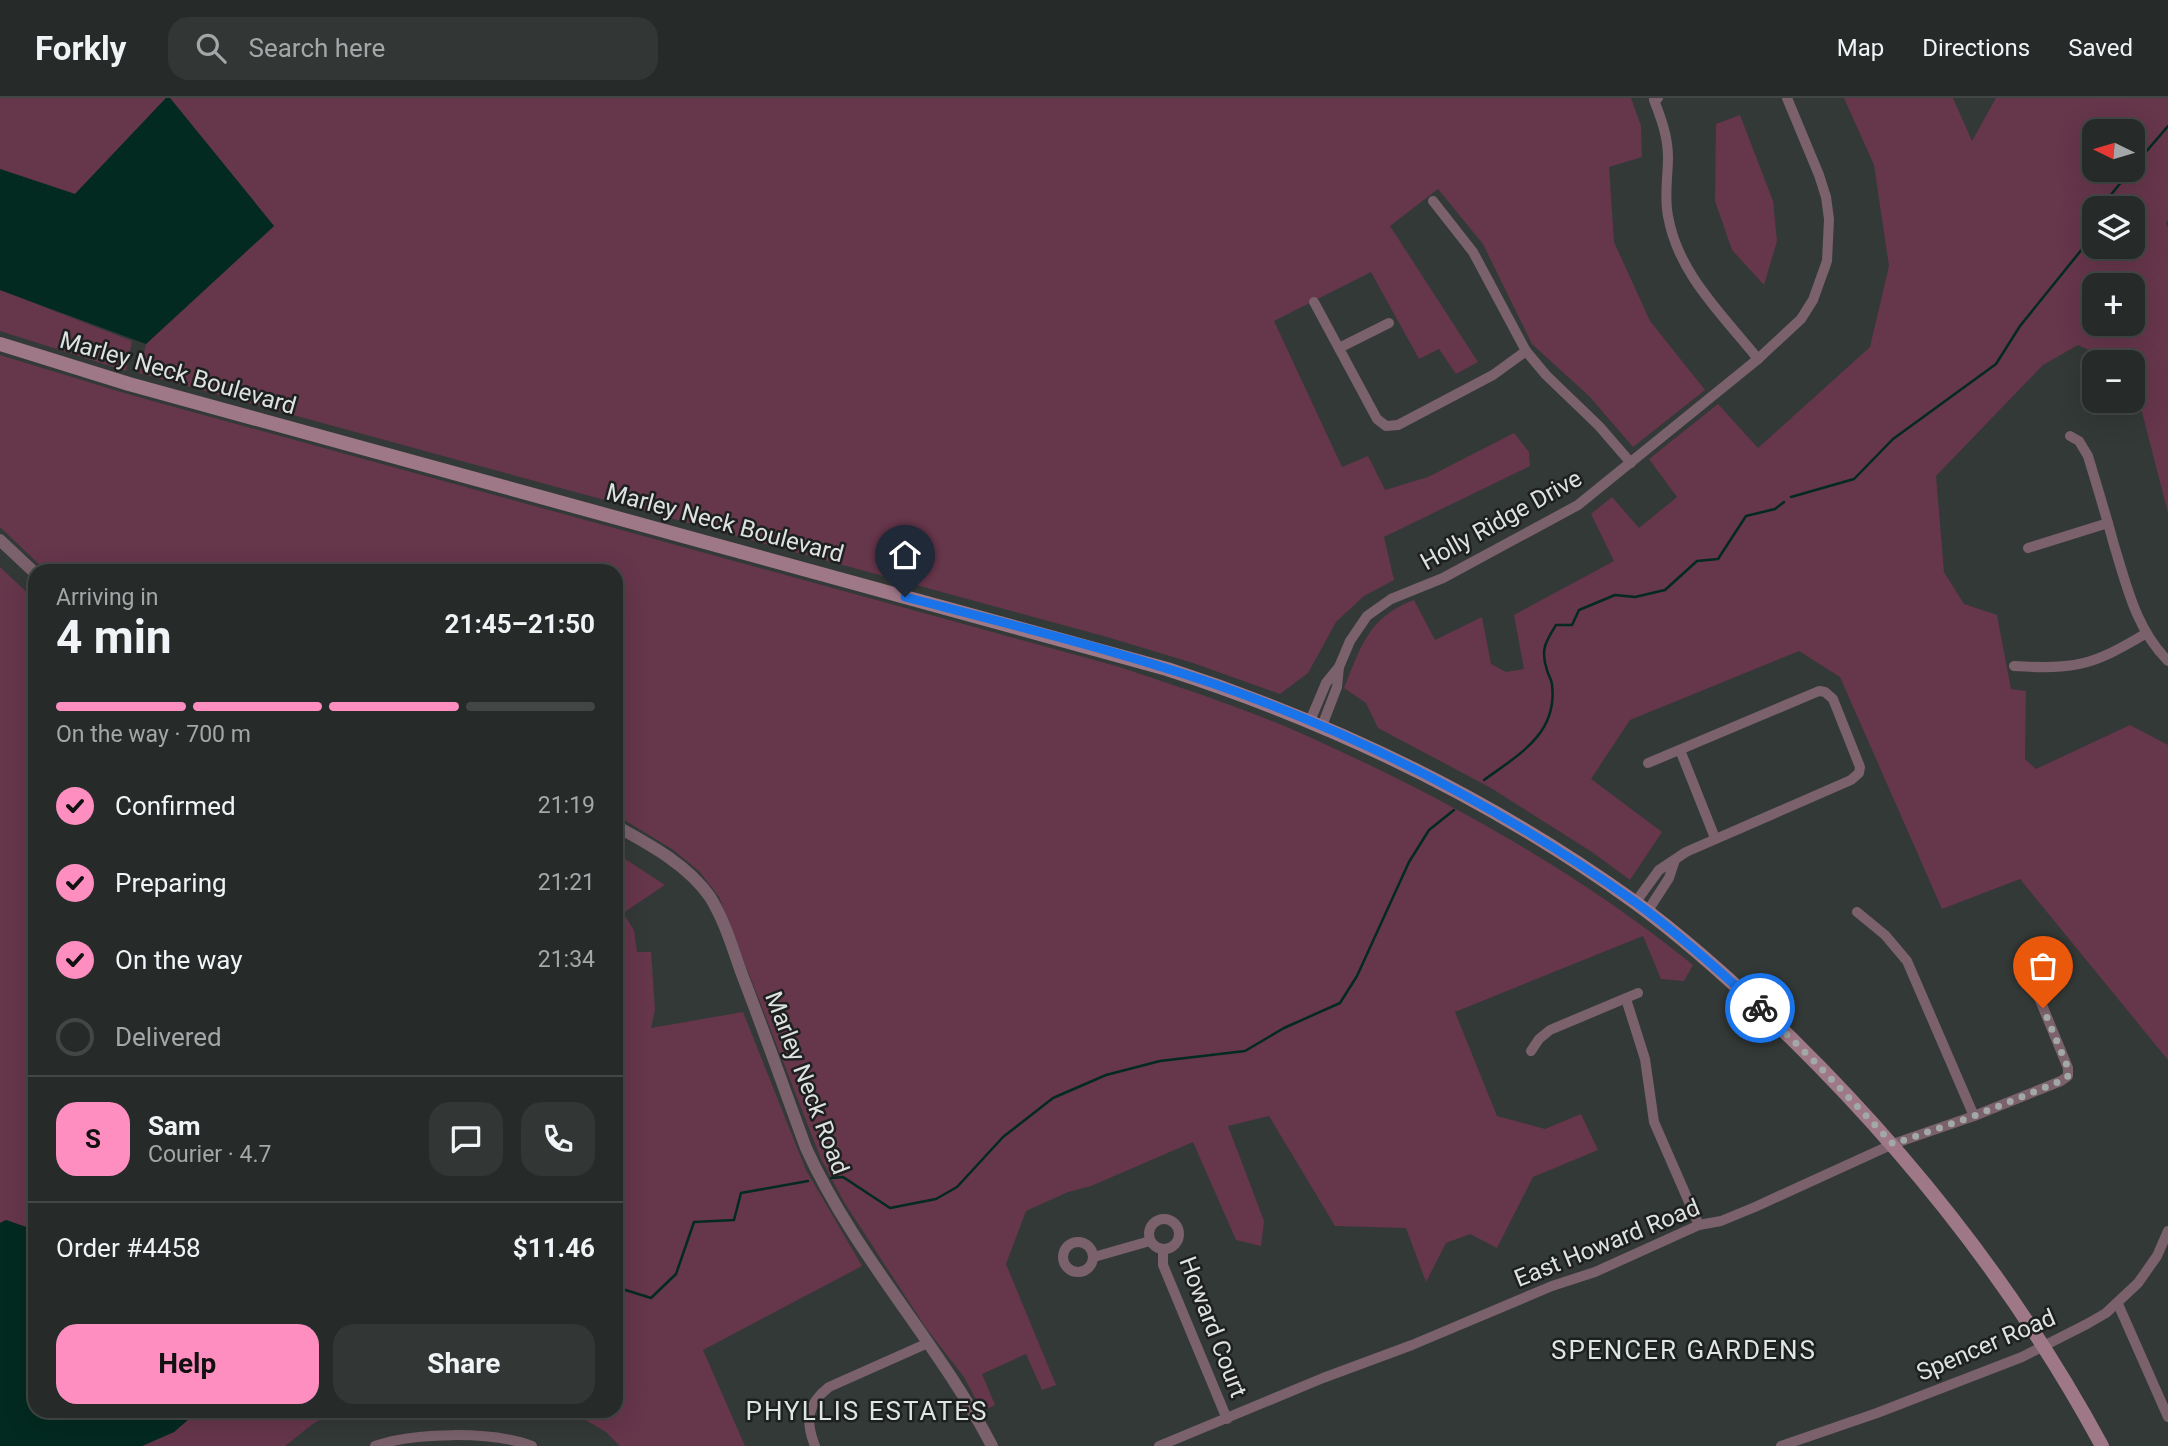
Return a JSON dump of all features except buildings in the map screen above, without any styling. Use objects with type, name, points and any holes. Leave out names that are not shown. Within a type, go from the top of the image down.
[{"type":"main road","name":"Marley Neck Boulevard","points":[[0,344],[129,384],[1119,655],[1216,685],[1316,724],[1438,780],[1535,836],[1641,907],[1709,962],[1763,1011],[1893,1144],[1968,1237],[2045,1346],[2102,1446]]},
{"type":"street","points":[[1658,98],[1654,100],[1667,140],[1667,213],[1673,239],[1683,262],[1697,283],[1758,359]]},
{"type":"street","name":"Holly Ridge Drive","points":[[1316,724],[1337,687],[1339,667],[1357,628],[1378,607],[1391,599],[1443,579],[1556,519],[1599,490],[1794,326],[1813,300],[1827,261],[1830,239],[1826,197],[1787,98]]},
{"type":"street","points":[[1433,201],[1473,252],[1526,351],[1631,463]]},
{"type":"street","points":[[1314,302],[1377,419],[1381,424],[1392,427],[1493,375],[1526,351]]},
{"type":"street","points":[[1339,348],[1390,323]]},
{"type":"street","points":[[2070,436],[2079,441],[2088,456],[2130,598],[2145,634],[2168,661]]},
{"type":"street","points":[[2028,548],[2108,523]]},
{"type":"street","points":[[0,540],[28,566]]},
{"type":"street","points":[[2014,666],[2079,666],[2110,655],[2145,634]]},
{"type":"street","points":[[1641,907],[1659,870],[1686,852],[1715,838],[1851,780],[1859,773],[1860,761],[1833,699],[1825,692],[1819,691],[1648,763]]},
{"type":"street","points":[[1679,751],[1715,838]]},
{"type":"street","name":"Marley Neck Road","points":[[623,830],[678,865],[710,898],[732,945],[806,1149],[821,1181],[867,1255],[971,1405],[992,1446]]},
{"type":"street","points":[[1857,912],[1885,934],[1907,961],[1974,1116]]},
{"type":"street","name":"East Howard Road","points":[[1159,1446],[1552,1286],[1595,1272],[1699,1225],[1721,1221],[1893,1144],[1974,1116],[2061,1081],[2068,1076],[2068,1068],[2035,988],[2035,953]]},
{"type":"street","points":[[1531,1051],[1539,1039],[1550,1030],[1638,993]]},
{"type":"street","points":[[1626,999],[1643,1050],[1654,1122],[1699,1225]]},
{"type":"street","name":"Howard Court","points":[[1161,1218],[1169,1219],[1179,1229],[1176,1244],[1163,1249],[1150,1241],[1148,1234],[1150,1227],[1161,1218]]},
{"type":"street","name":"Spencer Road","points":[[1781,1446],[1802,1443],[1968,1379],[2045,1346],[2106,1313],[2118,1304],[2145,1274],[2168,1231]]},
{"type":"street","points":[[1094,1257],[1150,1241]]},
{"type":"street","name":"Howard Court","points":[[1163,1249],[1163,1265],[1227,1419]]},
{"type":"street","points":[[2118,1304],[2168,1417]]},
{"type":"street","points":[[816,1446],[808,1420],[811,1407],[819,1395],[828,1387],[928,1343]]},
{"type":"street","points":[[375,1446],[411,1438],[470,1436],[506,1439],[532,1446]]},
{"type":"shaded area","points":[[0,98],[166,98],[75,194],[0,169]]},
{"type":"shaded area","points":[[166,98],[170,98],[274,226],[146,344],[0,290],[0,169],[75,194]]},
{"type":"shaded area","points":[[170,98],[1631,98],[1641,126],[1642,157],[1609,167],[1614,242],[1650,321],[1705,390],[1633,447],[1590,397],[1532,344],[1483,244],[1438,189],[1390,226],[1478,362],[1456,374],[1439,349],[1419,359],[1371,272],[1274,321],[1342,467],[1368,456],[1385,490],[1428,477],[1514,433],[1529,452],[1530,466],[1384,537],[1394,580],[1364,596],[1336,622],[1308,673],[1280,694],[1193,663],[1107,637],[139,373],[146,344],[274,226]]},
{"type":"shaded area","points":[[1844,98],[1953,98],[1972,141],[1996,98],[2168,98],[2168,513],[2142,413],[2145,413],[2145,350],[2089,350],[2078,345],[2043,365],[1936,476],[1944,572],[1964,604],[1997,615],[2011,689],[2026,691],[2025,759],[2036,769],[2130,725],[2168,745],[2168,1060],[2020,879],[1942,909],[1840,677],[1799,651],[1630,720],[1591,779],[1662,832],[1630,880],[1592,852],[1491,788],[1378,728],[1366,703],[1344,688],[1368,635],[1386,615],[1414,600],[1435,640],[1482,617],[1491,664],[1506,672],[1524,669],[1514,615],[1614,561],[1591,514],[1612,497],[1639,528],[1677,497],[1649,459],[1718,404],[1758,448],[1870,347],[1889,266],[1874,165]]},
{"type":"shaded area","points":[[1740,115],[1773,201],[1777,241],[1764,285],[1732,250],[1715,201],[1716,124]]},
{"type":"shaded area","points":[[0,290],[132,341],[126,371],[0,331]]},
{"type":"shaded area","points":[[0,355],[131,395],[1116,666],[1252,713],[1400,780],[1502,835],[1600,896],[1693,965],[1684,981],[1661,979],[1643,936],[1455,1012],[1497,1116],[1545,1129],[1581,1114],[1598,1150],[1533,1177],[1497,1248],[1470,1234],[1446,1243],[1426,1282],[1406,1228],[1335,1226],[1269,1116],[1228,1126],[1264,1221],[1261,1246],[1236,1240],[1193,1142],[1026,1211],[1006,1264],[1056,1385],[1042,1390],[1026,1354],[982,1374],[995,1405],[982,1411],[964,1377],[926,1328],[844,1202],[821,1159],[719,897],[699,871],[672,849],[623,819],[623,564],[39,564],[0,527]]},
{"type":"shaded area","points":[[0,567],[28,593],[28,1228],[6,1220],[0,1223]]},
{"type":"shaded area","points":[[623,858],[665,885],[623,913]]},
{"type":"shaded area","points":[[623,913],[634,930],[637,952],[651,952],[655,1010],[651,1028],[743,1012],[806,1170],[862,1266],[703,1350],[745,1446],[620,1446],[606,1432],[582,1418],[623,1418]]},
{"type":"shaded area","points":[[6,1220],[28,1228],[28,1418],[190,1418],[174,1432],[142,1446],[0,1446],[0,1223]]},
{"type":"shaded area","points":[[190,1418],[323,1418],[285,1446],[142,1446],[174,1432]]},
{"type":"waterway","points":[[2146,152],[2168,126]]},
{"type":"waterway","points":[[2110,196],[2121,182]]},
{"type":"waterway","points":[[1791,497],[1854,479],[1893,439],[1996,364],[2020,326],[2082,249]]},
{"type":"waterway","points":[[1484,780],[1533,742],[1549,717],[1552,685],[1544,651],[1556,625],[1572,625],[1579,610],[1615,595],[1635,597],[1665,590],[1697,561],[1718,559],[1746,516],[1775,509],[1784,502]]},
{"type":"waterway","points":[[831,1178],[843,1177],[890,1208],[936,1199],[957,1187],[1003,1137],[1053,1098],[1106,1075],[1160,1061],[1245,1051],[1284,1028],[1340,1003],[1357,976],[1409,862],[1429,830],[1454,810]]},
{"type":"waterway","points":[[623,1289],[651,1298],[676,1274],[694,1222],[734,1220],[741,1193],[808,1181]]},
{"type":"way so far","points":[[1760,1008],[1893,1144],[1974,1116],[2068,1076],[2068,1068],[2043,1008]]},
{"type":"district","name":"SPENCER GARDENS","points":[[1684,1350]]},
{"type":"district","name":"PHYLLIS ESTATES","points":[[867,1411]]},
{"type":"route","points":[[905,597],[1119,655],[1216,685],[1310,721],[1438,780],[1535,836],[1635,903],[1677,935],[1760,1008]]}]
